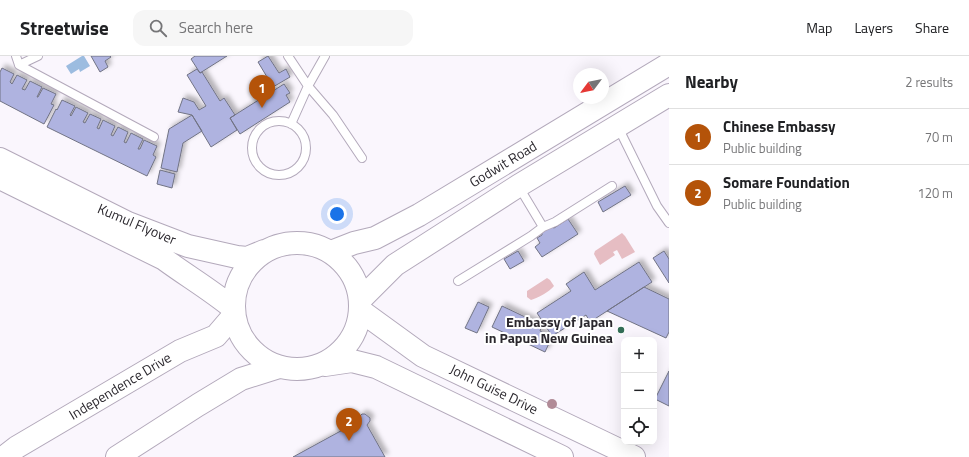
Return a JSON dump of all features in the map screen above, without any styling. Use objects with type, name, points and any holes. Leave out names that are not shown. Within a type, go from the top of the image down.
[{"type":"main road","name":"Godwit Road","points":[[331,252],[354,243],[375,238],[419,215],[669,64]]},
{"type":"main road","name":"Godwit Road","points":[[361,306],[395,265],[518,186],[669,95]]},
{"type":"main road","name":"Kumul Flyover","points":[[0,159],[128,222],[188,246],[248,258],[280,245]]},
{"type":"main road","name":"Kumul Flyover","points":[[0,178],[164,259],[178,270],[217,295],[234,312]]},
{"type":"main road","points":[[321,366],[337,357],[349,344],[357,329],[361,306],[354,277],[344,263],[331,252],[306,243],[280,245],[264,252],[251,262],[241,276],[235,292],[234,312],[239,332],[249,348],[262,360],[279,368],[300,370],[352,361],[376,367],[562,457]]},
{"type":"main road","name":"John Guise Drive","points":[[361,306],[423,356],[634,457]]},
{"type":"main road","name":"Independence Drive","points":[[4,457],[17,447],[180,351],[216,336],[234,312]]},
{"type":"main road","points":[[117,457],[241,379],[279,368]]},
{"type":"lane","points":[[16,56],[19,65],[154,137]]},
{"type":"lane","points":[[19,65],[38,56]]},
{"type":"lane","points":[[288,56],[308,86],[333,114],[362,158]]},
{"type":"lane","points":[[291,124],[308,86],[325,56]]},
{"type":"lane","points":[[273,121],[282,121],[291,124],[299,130],[304,137],[306,154],[302,162],[297,169],[282,176],[265,172],[258,166],[253,158],[251,149],[257,131],[264,125],[273,121]]},
{"type":"lane","points":[[617,126],[657,206],[669,223]]},
{"type":"lane","points":[[518,186],[542,227]]},
{"type":"lane","points":[[458,282],[526,239],[542,227],[555,222],[612,186]]},
{"type":"shaded area","points":[[622,233],[635,252],[622,259],[617,250],[613,252],[615,255],[600,265],[594,254],[595,251]]},
{"type":"shaded area","points":[[547,278],[554,286],[552,288],[534,299],[531,300],[527,297],[527,291]]},
{"type":"water","points":[[84,56],[90,66],[80,72],[79,69],[71,74],[66,66]]},
{"type":"building","points":[[91,56],[110,56],[111,57],[105,61],[108,67],[100,72]]},
{"type":"building","points":[[195,56],[227,56],[200,73],[191,59]]},
{"type":"building","points":[[268,56],[279,73],[286,69],[290,77],[273,87],[258,62]]},
{"type":"building","points":[[2,68],[14,74],[10,82],[12,84],[17,75],[27,80],[22,89],[25,90],[30,81],[42,87],[37,97],[43,88],[56,94],[51,104],[54,105],[44,124],[0,101],[0,72]]},
{"type":"building","points":[[197,69],[200,73],[202,72],[220,101],[224,98],[235,115],[230,118],[237,130],[211,147],[192,115],[178,112],[183,98],[194,102],[199,110],[206,106],[187,75]]},
{"type":"building","points":[[284,84],[290,93],[286,95],[290,102],[240,134],[230,118]]},
{"type":"building","points":[[62,100],[75,106],[70,115],[71,116],[76,107],[88,113],[83,122],[85,123],[90,114],[101,119],[97,128],[99,129],[103,120],[115,126],[111,135],[113,136],[118,127],[128,132],[124,142],[126,143],[131,133],[143,139],[138,149],[140,149],[144,140],[157,146],[153,155],[156,157],[147,176],[47,127]]},
{"type":"building","points":[[192,115],[202,131],[183,143],[177,172],[161,168],[169,129]]},
{"type":"building","points":[[160,170],[175,174],[172,188],[157,184]]},
{"type":"building","points":[[625,186],[631,195],[603,212],[598,202]]},
{"type":"building","points":[[568,219],[578,234],[542,257],[535,247],[540,243],[537,238],[542,235],[542,231],[550,226],[554,228]]},
{"type":"building","points":[[518,251],[524,261],[510,269],[504,259]]},
{"type":"building","points":[[664,251],[669,259],[669,283],[653,258]]},
{"type":"building","points":[[639,262],[652,282],[590,322],[586,315],[552,336],[537,313],[571,291],[566,284],[584,272],[595,290]]},
{"type":"building","points":[[644,287],[669,299],[669,332],[666,338],[607,311]]},
{"type":"building","points":[[478,302],[489,307],[477,333],[465,328]]},
{"type":"building","points":[[502,306],[542,325],[540,331],[552,337],[545,352],[492,327]]},
{"type":"building","points":[[669,371],[669,406],[657,400],[657,395]]},
{"type":"building","points":[[362,414],[365,414],[370,418],[367,425],[385,457],[293,457],[359,421],[359,417]]},
{"type":"place","name":"Chinese Embassy","points":[[262,108]]},
{"type":"place","name":"Embassy of Japan in Papua New Guinea","points":[[621,330]]},
{"type":"place","name":"Somare Foundation","points":[[349,441]]}]
